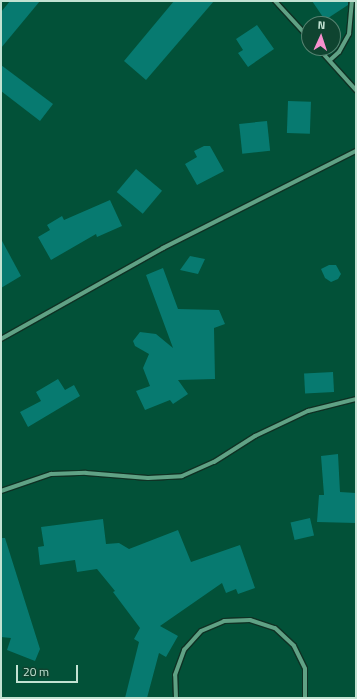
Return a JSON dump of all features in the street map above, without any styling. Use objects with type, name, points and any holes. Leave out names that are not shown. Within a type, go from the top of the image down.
[{"type":"street","points":[[275,1],[301,29]]},
{"type":"street","points":[[330,60],[339,52],[349,34],[352,1]]},
{"type":"street","points":[[326,56],[356,90]]},
{"type":"street","points":[[1,339],[163,248],[356,151]]},
{"type":"street","points":[[1,491],[51,474],[86,472],[148,478],[182,476],[214,462],[255,436],[308,411],[356,399]]},
{"type":"street","points":[[176,698],[175,675],[184,650],[201,632],[224,621],[250,620],[275,628],[294,646],[305,669],[305,698]]},
{"type":"building","points":[[10,1],[40,1],[1,48],[1,12]]},
{"type":"building","points":[[174,1],[214,1],[146,80],[124,61]]},
{"type":"building","points":[[312,1],[348,1],[348,5],[331,16],[322,16]]},
{"type":"building","points":[[257,25],[274,49],[248,67],[238,53],[243,50],[236,39]]},
{"type":"building","points":[[1,65],[53,104],[40,121],[1,91]]},
{"type":"building","points":[[288,101],[311,102],[310,134],[287,133]]},
{"type":"building","points":[[267,121],[270,151],[242,154],[239,124]]},
{"type":"building","points":[[204,146],[210,146],[224,171],[197,185],[185,164],[197,157],[194,151]]},
{"type":"building","points":[[136,169],[162,191],[143,214],[117,192]]},
{"type":"building","points":[[110,200],[122,226],[97,237],[96,234],[51,260],[38,237],[50,230],[47,225],[62,216],[64,220]]},
{"type":"building","points":[[1,239],[21,276],[1,288]]},
{"type":"building","points":[[190,256],[205,259],[198,274],[180,270]]},
{"type":"building","points":[[329,265],[336,265],[341,274],[338,279],[331,282],[325,278],[321,269]]},
{"type":"building","points":[[163,268],[178,309],[219,310],[225,324],[214,328],[215,379],[178,380],[188,394],[173,404],[170,400],[145,410],[136,391],[150,386],[143,368],[149,354],[135,346],[133,341],[140,332],[156,334],[173,348],[146,275]]},
{"type":"building","points":[[333,372],[334,392],[305,393],[304,374]]},
{"type":"building","points":[[58,379],[65,390],[74,385],[80,396],[28,427],[20,412],[41,401],[36,392]]},
{"type":"building","points":[[338,454],[340,492],[356,493],[356,523],[317,522],[319,495],[324,495],[321,456]]},
{"type":"building","points":[[310,518],[314,536],[295,540],[291,522]]},
{"type":"building","points":[[103,519],[106,544],[119,543],[129,549],[178,530],[191,562],[240,545],[255,588],[238,594],[236,589],[226,593],[222,583],[160,626],[178,636],[166,657],[159,653],[147,698],[125,698],[139,642],[134,639],[140,628],[113,592],[115,591],[97,569],[77,572],[75,560],[40,565],[38,547],[44,546],[41,527]]},
{"type":"building","points":[[1,538],[5,538],[40,649],[35,661],[7,650],[11,638],[1,637]]}]
